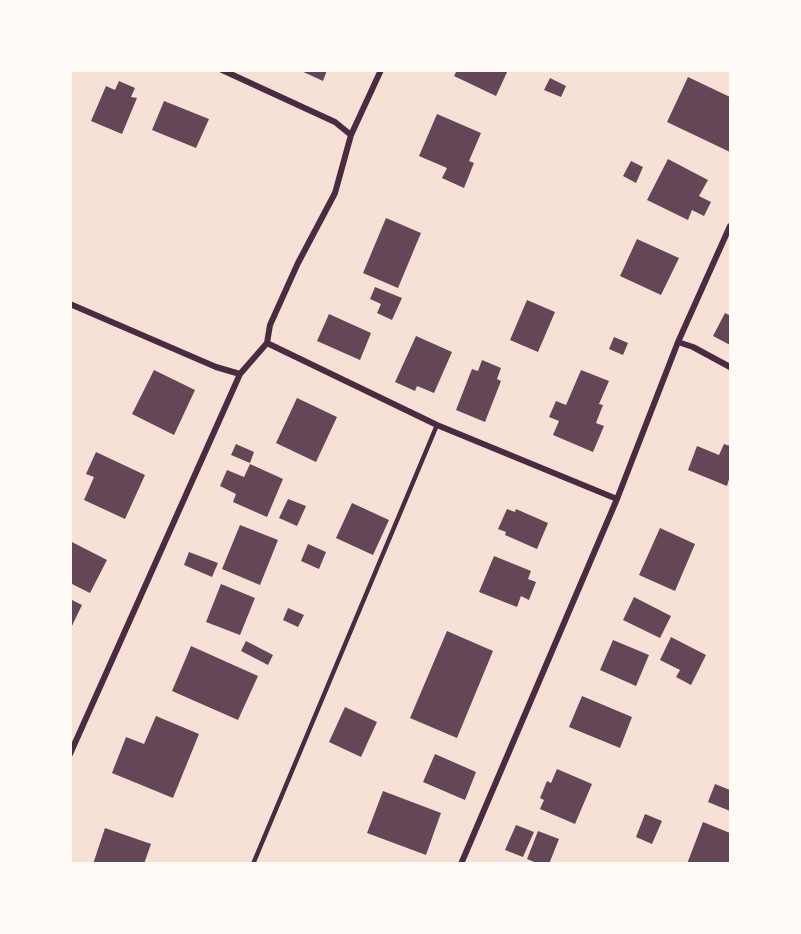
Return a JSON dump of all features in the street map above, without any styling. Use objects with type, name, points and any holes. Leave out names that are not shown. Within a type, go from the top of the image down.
[{"type":"street","points":[[222,70],[335,122],[351,135]]},
{"type":"street","points":[[70,754],[240,374],[267,344],[270,325],[298,263],[335,193],[351,135],[381,70]]},
{"type":"street","points":[[461,864],[617,499],[678,342],[730,226]]},
{"type":"street","points":[[70,304],[216,367],[240,374]]},
{"type":"street","points":[[678,342],[730,366]]},
{"type":"street","points":[[267,344],[437,425],[617,499]]},
{"type":"lane","points":[[253,864],[437,425]]},
{"type":"building","points":[[299,70],[327,70],[323,81]]},
{"type":"building","points":[[457,70],[508,70],[496,96],[454,76]]},
{"type":"building","points":[[688,77],[730,97],[730,152],[667,122]]},
{"type":"building","points":[[550,78],[566,86],[561,97],[544,90]]},
{"type":"building","points":[[119,81],[135,88],[131,97],[137,98],[122,134],[91,121],[106,86],[115,90]]},
{"type":"building","points":[[164,101],[209,119],[196,148],[152,130]]},
{"type":"building","points":[[437,114],[481,133],[469,161],[474,163],[464,188],[442,178],[447,168],[419,156]]},
{"type":"building","points":[[668,159],[708,180],[699,196],[711,202],[704,216],[692,210],[688,220],[647,200]]},
{"type":"building","points":[[631,161],[643,167],[636,183],[623,176]]},
{"type":"building","points":[[386,218],[421,233],[398,288],[363,273]]},
{"type":"building","points":[[637,239],[679,258],[661,295],[620,276]]},
{"type":"building","points":[[375,287],[402,298],[392,320],[377,313],[381,304],[370,299]]},
{"type":"building","points":[[527,300],[555,312],[538,352],[510,340]]},
{"type":"building","points":[[730,311],[730,345],[713,336],[725,313],[729,315]]},
{"type":"building","points":[[329,314],[371,333],[360,360],[317,341]]},
{"type":"building","points":[[416,336],[452,352],[434,393],[417,386],[415,391],[395,382]]},
{"type":"building","points":[[614,337],[628,343],[623,355],[609,349]]},
{"type":"building","points":[[482,360],[501,368],[497,379],[501,381],[485,422],[456,410],[472,369],[478,371]]},
{"type":"building","points":[[154,370],[195,390],[174,435],[132,414]]},
{"type":"building","points":[[581,370],[609,381],[599,404],[603,405],[596,423],[604,426],[593,452],[553,435],[559,421],[549,417],[556,401],[566,405]]},
{"type":"building","points":[[297,398],[337,417],[316,462],[276,443]]},
{"type":"building","points":[[236,444],[254,452],[250,463],[231,455]]},
{"type":"building","points":[[724,444],[730,446],[730,476],[727,486],[688,470],[697,446],[719,455]]},
{"type":"building","points":[[96,452],[145,475],[125,519],[84,500],[94,477],[86,474]]},
{"type":"building","points":[[250,464],[283,479],[267,517],[233,502],[236,494],[220,486],[227,470],[244,477]]},
{"type":"building","points":[[288,499],[306,506],[297,526],[279,518]]},
{"type":"building","points":[[352,503],[389,520],[373,555],[336,538]]},
{"type":"building","points":[[507,509],[515,512],[516,509],[548,523],[537,549],[505,535],[506,532],[498,529]]},
{"type":"building","points":[[240,525],[278,540],[260,585],[222,569]]},
{"type":"building","points":[[660,528],[695,544],[675,591],[639,575]]},
{"type":"building","points":[[70,541],[107,560],[90,593],[70,583]]},
{"type":"building","points":[[308,544],[326,552],[319,569],[301,561]]},
{"type":"building","points":[[189,552],[218,563],[212,577],[184,565]]},
{"type":"building","points":[[494,556],[531,571],[528,579],[536,582],[529,600],[521,596],[517,607],[479,592]]},
{"type":"building","points":[[221,584],[255,598],[240,635],[206,622]]},
{"type":"building","points":[[634,597],[671,616],[660,638],[623,620]]},
{"type":"building","points":[[70,599],[82,605],[70,630]]},
{"type":"building","points":[[288,608],[304,615],[298,627],[283,620]]},
{"type":"building","points":[[447,631],[493,651],[457,738],[410,718]]},
{"type":"building","points":[[671,637],[706,655],[691,685],[676,677],[680,670],[660,660]]},
{"type":"building","points":[[613,640],[649,655],[636,686],[600,670]]},
{"type":"building","points":[[246,641],[273,655],[268,665],[241,651]]},
{"type":"building","points":[[191,646],[258,676],[238,720],[172,691]]},
{"type":"building","points":[[582,696],[632,717],[620,748],[569,727]]},
{"type":"building","points":[[345,707],[377,722],[361,757],[329,742]]},
{"type":"building","points":[[156,716],[199,734],[173,798],[112,773],[126,737],[144,744]]},
{"type":"building","points":[[435,754],[476,772],[465,800],[423,782]]},
{"type":"building","points":[[557,769],[592,784],[575,824],[540,809],[544,800],[540,798],[547,781],[551,783]]},
{"type":"building","points":[[715,784],[730,790],[730,811],[708,802]]},
{"type":"building","points":[[383,791],[441,813],[426,855],[367,833]]},
{"type":"building","points":[[645,814],[662,821],[652,844],[636,837]]},
{"type":"building","points":[[703,822],[730,833],[730,864],[687,864]]},
{"type":"building","points":[[516,825],[534,832],[523,857],[505,850]]},
{"type":"building","points":[[105,828],[151,844],[144,864],[93,864]]},
{"type":"building","points":[[538,831],[559,839],[549,864],[539,864],[527,859]]}]
